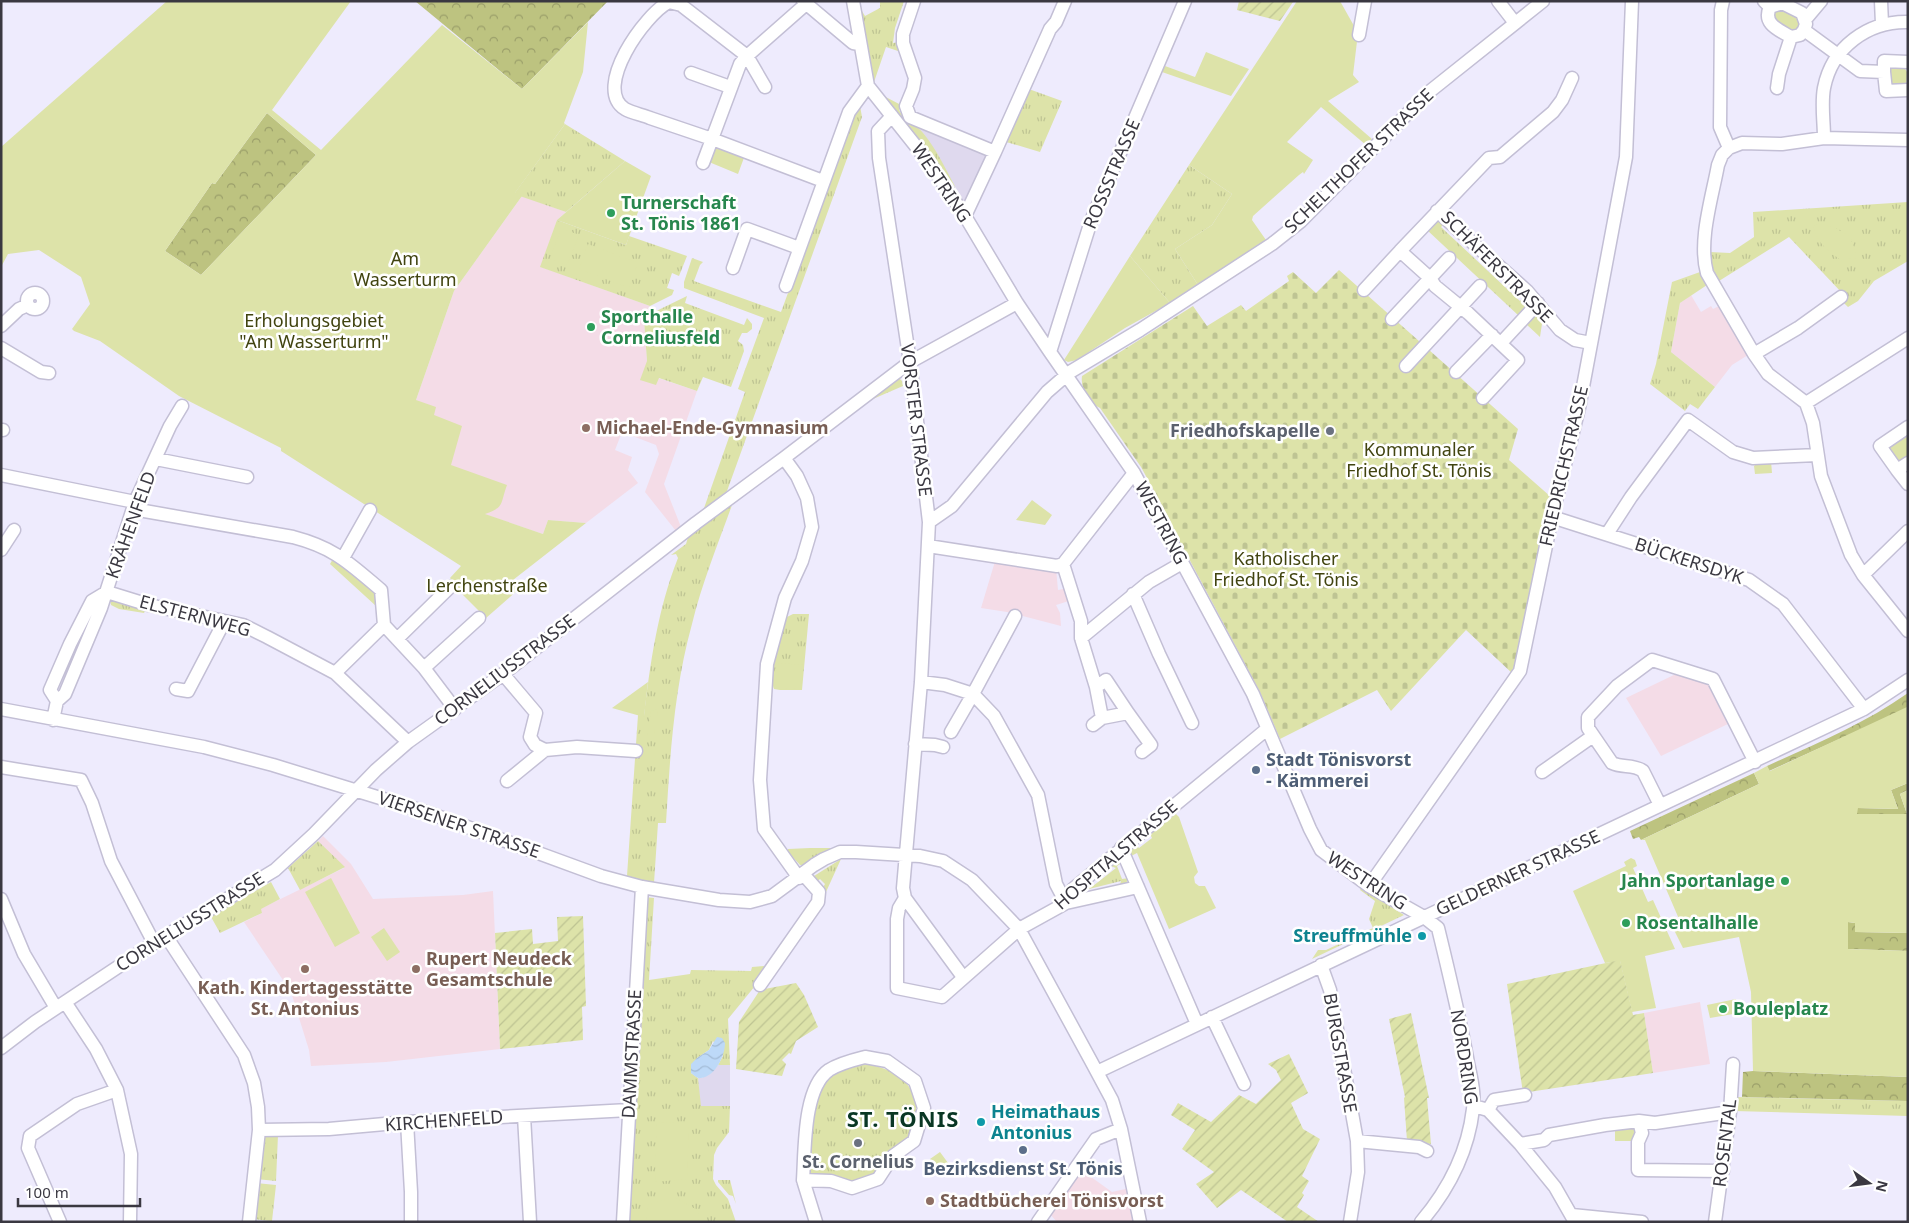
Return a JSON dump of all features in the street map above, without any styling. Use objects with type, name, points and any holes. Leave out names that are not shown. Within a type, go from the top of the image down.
[{"type":"street","points":[[853,1],[859,44],[868,86],[892,116]]},
{"type":"street","points":[[914,1],[903,34],[903,43],[915,78],[906,106],[910,117],[995,152]]},
{"type":"street","points":[[965,216],[1050,29],[1056,22],[1065,1]]},
{"type":"street","name":"ROSSSTRASSE","points":[[1050,352],[1091,221],[1185,1]]},
{"type":"street","points":[[1359,35],[1365,1]]},
{"type":"street","points":[[1498,1],[1516,23]]},
{"type":"street","name":"SCHELTHOFER STRASSE","points":[[929,522],[952,506],[1046,392],[1084,362],[1140,330],[1272,244],[1301,221],[1429,92],[1544,1]]},
{"type":"street","name":"FRIEDRICHSTRASSE","points":[[1369,886],[1520,671],[1552,517],[1578,408],[1626,157],[1632,1]]},
{"type":"street","points":[[1723,1],[1721,10],[1720,127],[1729,148]]},
{"type":"street","points":[[1777,88],[1791,38],[1800,34],[1821,1]]},
{"type":"street","points":[[1881,1],[1882,24]]},
{"type":"street","points":[[765,87],[747,56],[688,10],[673,2],[669,2],[661,7],[638,32],[626,50],[614,83],[614,97],[624,109],[712,139],[823,181]]},
{"type":"street","points":[[703,163],[740,64],[804,2],[853,43],[859,44]]},
{"type":"street","points":[[1791,38],[1771,25],[1768,20],[1767,4],[1788,5],[1802,13],[1804,25],[1838,56],[1860,71],[1884,72]]},
{"type":"street","points":[[1824,138],[1824,87],[1838,56],[1845,47],[1864,32],[1882,24],[1908,22]]},
{"type":"street","points":[[1908,62],[1884,61],[1886,91],[1908,90]]},
{"type":"street","points":[[691,73],[730,87]]},
{"type":"street","name":"SCHÄFERSTRASSE","points":[[1572,78],[1562,100],[1553,112],[1500,157],[1489,158],[1436,212],[1527,291],[1567,336],[1575,340],[1591,343]]},
{"type":"street","points":[[786,286],[849,112],[868,86]]},
{"type":"street","name":"WESTRING","points":[[892,116],[918,147],[965,216],[1017,303],[1134,473],[1253,694],[1318,846],[1369,886],[1424,918]]},
{"type":"street","name":"VORSTER STRASSE","points":[[892,116],[878,131],[879,158],[910,362],[929,522],[921,682],[903,888],[905,898]]},
{"type":"street","points":[[1908,140],[1824,138],[1782,144],[1742,143],[1729,148],[1722,155],[1718,165],[1703,246],[1703,260],[1707,274],[1754,354],[1768,374],[1806,403],[1814,423],[1821,476],[1848,546],[1863,575],[1908,631]]},
{"type":"street","points":[[1364,290],[1436,212]]},
{"type":"street","points":[[733,268],[747,229],[799,248]]},
{"type":"street","points":[[1400,251],[1430,278],[1435,286],[1468,313],[1518,360],[1483,398]]},
{"type":"street","points":[[1392,319],[1449,258]]},
{"type":"street","points":[[1406,366],[1480,286]]},
{"type":"street","points":[[1754,354],[1798,328],[1841,297]]},
{"type":"street","name":"CORNELIUSSTRASSE","points":[[1,1048],[61,1005],[154,943],[275,870],[408,742],[502,674],[696,523],[910,362],[1017,303]]},
{"type":"street","points":[[1456,372],[1538,303]]},
{"type":"street","points":[[1,326],[20,309],[28,305]]},
{"type":"street","points":[[1806,403],[1908,338]]},
{"type":"street","points":[[1,348],[41,372],[49,373]]},
{"type":"street","name":"KRÄHENFELD","points":[[53,720],[57,701],[65,694],[107,592],[134,506],[170,426],[182,406]]},
{"type":"street","name":"BÜCKERSDYK","points":[[1607,534],[1652,468],[1688,420],[1733,452],[1754,458],[1817,455]]},
{"type":"street","points":[[1907,429],[1880,446],[1902,466],[1908,484]]},
{"type":"street","points":[[760,985],[818,902],[818,892],[801,876],[764,829],[760,780],[767,664],[785,598],[802,561],[812,528],[807,498],[797,476],[784,458]]},
{"type":"street","name":"KRÄHENFELD","points":[[156,459],[246,477]]},
{"type":"street","points":[[928,546],[1057,566],[1063,564],[1134,473]]},
{"type":"street","points":[[1,474],[134,506],[293,537],[312,542],[343,558],[381,590],[384,625],[424,668],[455,709]]},
{"type":"street","points":[[343,558],[370,510]]},
{"type":"street","name":"BÜCKERSDYK","points":[[1552,517],[1749,580],[1782,604],[1864,708]]},
{"type":"street","points":[[1,550],[14,530]]},
{"type":"street","points":[[1863,575],[1908,531]]},
{"type":"street","points":[[1081,638],[1149,582],[1182,563]]},
{"type":"street","points":[[1063,564],[1081,621],[1081,638],[1096,687],[1098,721],[1128,713]]},
{"type":"street","points":[[397,639],[450,587]]},
{"type":"street","name":"ELSTERNWEG","points":[[107,592],[149,606],[243,626],[268,637],[335,673],[408,742]]},
{"type":"street","points":[[1134,594],[1159,654],[1192,723]]},
{"type":"street","points":[[951,732],[1015,616]]},
{"type":"street","points":[[424,668],[479,618]]},
{"type":"street","points":[[176,690],[188,692],[224,622]]},
{"type":"street","points":[[335,673],[384,625]]},
{"type":"street","points":[[1660,805],[1643,771],[1638,767],[1617,766],[1612,763],[1588,728],[1588,717],[1617,686],[1652,660],[1713,679],[1755,762]]},
{"type":"street","points":[[502,674],[536,713],[530,737],[536,745],[545,750]]},
{"type":"street","points":[[1096,687],[1106,680],[1151,745],[1142,752]]},
{"type":"street","name":"GELDERNER STRASSE","points":[[1097,1072],[1660,805],[1755,762],[1864,708],[1908,680]]},
{"type":"street","points":[[921,682],[945,685],[973,694],[994,716],[1038,795],[1056,884],[1066,903],[1138,886]]},
{"type":"street","name":"VIERSENER STRASSE","points":[[1,709],[204,747],[273,765],[429,813],[601,876],[642,887],[719,900],[750,902],[772,896],[824,859],[840,852],[906,855],[943,861],[972,880],[1019,929],[1112,1100],[1121,1129],[1140,1222]]},
{"type":"street","name":"HOSPITALSTRASSE","points":[[905,898],[899,908],[897,919],[897,988],[942,998],[963,977],[1019,929],[1066,903],[1073,889],[1267,729]]},
{"type":"street","points":[[1542,772],[1593,736]]},
{"type":"street","points":[[915,744],[943,747]]},
{"type":"street","points":[[507,781],[545,750],[577,747],[636,751]]},
{"type":"street","points":[[1,767],[82,780],[92,803],[111,861],[154,943]]},
{"type":"street","points":[[1121,848],[1197,1024]]},
{"type":"street","name":"DAMMSTRASSE","points":[[623,1222],[642,887]]},
{"type":"street","points":[[905,898],[963,977]]},
{"type":"street","points":[[1,899],[5,922],[24,954],[96,1049],[117,1090],[131,1154],[130,1222]]},
{"type":"street","name":"NORDRING","points":[[1421,1222],[1447,1186],[1460,1162],[1469,1135],[1474,1106],[1465,1046],[1438,928],[1424,918]]},
{"type":"street","points":[[166,936],[244,1055],[254,1083],[258,1107],[258,1130],[249,1222]]},
{"type":"street","name":"BURGSTRASSE","points":[[1321,965],[1330,990],[1356,1141],[1358,1172],[1350,1222]]},
{"type":"street","points":[[1212,1017],[1244,1084]]},
{"type":"street","points":[[803,1180],[831,1181],[852,1188],[878,1179],[893,1156],[914,1142],[924,1108],[915,1081],[887,1061],[866,1057],[846,1062],[828,1071],[814,1089],[809,1108],[803,1180],[816,1222]]},
{"type":"street","name":"ROSENTAL","points":[[1715,1222],[1730,1112],[1733,1064]]},
{"type":"street","points":[[60,1222],[28,1148],[30,1136],[77,1104],[117,1090]]},
{"type":"street","points":[[1488,1110],[1494,1100],[1526,1095]]},
{"type":"street","points":[[1474,1106],[1488,1110],[1520,1144],[1555,1187],[1574,1219],[1642,1222]]},
{"type":"street","name":"KIRCHENFELD","points":[[258,1130],[329,1129],[407,1122],[629,1110]]},
{"type":"street","points":[[1520,1144],[1544,1140],[1549,1135],[1605,1125],[1639,1121],[1655,1123],[1730,1112]]},
{"type":"street","points":[[524,1116],[530,1222]]},
{"type":"street","points":[[1639,1121],[1642,1133],[1638,1142],[1638,1170],[1723,1171]]},
{"type":"street","points":[[407,1122],[411,1192],[410,1222]]},
{"type":"street","points":[[1038,1222],[1096,1139],[1121,1129]]},
{"type":"street","points":[[1356,1141],[1419,1147],[1427,1151]]},
{"type":"shaded area","points":[[913,124],[985,155],[987,159],[966,205],[924,134]]},
{"type":"shaded area","points":[[522,196],[566,212],[557,220],[541,267],[650,306],[644,320],[647,361],[658,378],[697,391],[664,484],[681,527],[676,531],[645,492],[659,454],[656,445],[622,432],[615,450],[632,457],[628,470],[638,483],[586,523],[548,520],[543,534],[484,514],[451,465],[433,415],[416,400],[454,291]]},
{"type":"shaded area","points":[[1691,295],[1701,312],[1711,306],[1713,309],[1719,306],[1748,355],[1732,365],[1715,387],[1671,352],[1680,303]]},
{"type":"shaded area","points":[[996,558],[1056,568],[1058,590],[1068,588],[1072,600],[1056,605],[1060,613],[1061,626],[1007,612],[981,608]]},
{"type":"shaded area","points":[[1678,673],[1709,685],[1730,723],[1661,756],[1626,698]]},
{"type":"shaded area","name":"Rupert Neudeck Gesamtschule","points":[[323,836],[351,864],[373,899],[463,895],[493,891],[500,1049],[386,1062],[311,1066],[309,1050],[291,992],[244,922],[262,913],[260,909],[344,868],[318,841]]},
{"type":"shaded area","points":[[1700,1002],[1710,1064],[1653,1073],[1644,1013]]},
{"type":"shaded area","points":[[718,1065],[730,1065],[730,1106],[700,1106],[698,1078],[711,1073]]},
{"type":"shaded area","points":[[1080,1169],[1112,1192],[1130,1188],[1137,1222],[1057,1222],[1049,1213]]},
{"type":"green space","name":"Erholungsgebiet \"Am Wasserturm\"","points":[[167,1],[351,1],[272,110],[321,150],[442,25],[522,89],[588,22],[583,72],[565,124],[515,193],[522,196],[454,291],[416,400],[436,407],[434,415],[462,426],[451,465],[507,485],[499,507],[485,514],[543,534],[548,520],[586,523],[513,580],[519,589],[486,618],[455,587],[456,585],[450,578],[461,566],[281,451],[281,448],[179,396],[100,341],[74,331],[72,329],[90,304],[81,277],[39,250],[8,254],[1,267],[1,147]],"holes":[[[267,113],[316,155],[201,275],[165,251],[212,183],[215,184]]]},
{"type":"green space","points":[[415,1],[608,1],[522,89]]},
{"type":"green space","points":[[880,1],[904,1],[895,28],[893,43],[899,42],[901,52],[886,47],[874,82],[857,3],[865,16],[880,8]]},
{"type":"green space","points":[[1239,1],[1293,2],[1280,21],[1237,10]]},
{"type":"green space","points":[[1297,1],[1340,1],[1358,33],[1353,75],[1359,82],[1328,101],[1372,139],[1366,145],[1321,107],[1287,142],[1313,160],[1304,174],[1303,172],[1299,175],[1253,216],[1252,220],[1266,240],[1198,285],[1175,249],[1212,225],[1232,194],[1189,165]]},
{"type":"green space","points":[[1776,7],[1802,18],[1797,32],[1776,25],[1772,11]]},
{"type":"green space","points":[[1206,52],[1249,69],[1231,96],[1162,72],[1165,66],[1195,77]]},
{"type":"green space","points":[[1903,65],[1907,72],[1906,86],[1892,88],[1889,68]]},
{"type":"green space","points":[[1026,88],[1062,101],[1040,152],[1003,141]]},
{"type":"green space","points":[[880,94],[901,105],[899,110],[901,114],[929,140],[956,188]]},
{"type":"green space","points":[[860,106],[862,117],[727,491],[703,511],[745,392],[738,389],[764,318],[684,288],[684,282],[692,258],[703,262],[694,281],[781,312],[856,108]]},
{"type":"green space","points":[[267,113],[316,155],[201,275],[165,251],[212,183],[215,184]]},
{"type":"green space","points":[[565,124],[625,161],[566,212],[514,194]]},
{"type":"green space","points":[[714,146],[745,155],[738,174],[709,162]]},
{"type":"green space","points":[[625,161],[651,176],[626,245],[557,220]]},
{"type":"green space","points":[[1189,165],[1232,194],[1212,225],[1175,249],[1198,285],[1170,303],[1130,256]]},
{"type":"green space","points":[[1908,202],[1908,261],[1874,281],[1858,301],[1848,307],[1837,296],[1842,293],[1789,237],[1719,281],[1711,265],[1710,252],[1730,253],[1754,237],[1753,212]]},
{"type":"green space","points":[[1440,219],[1446,222],[1441,227],[1520,301],[1525,296],[1530,303],[1519,316],[1427,230]]},
{"type":"green space","points":[[557,220],[626,245],[629,236],[687,256],[679,276],[672,273],[667,288],[674,290],[672,295],[650,306],[540,267]]},
{"type":"green space","points":[[1818,224],[1834,227],[1850,237],[1857,255],[1856,258],[1844,259],[1843,262],[1828,250],[1815,233],[1813,226]]},
{"type":"green space","points":[[561,228],[579,235],[567,265],[550,259]]},
{"type":"green space","points":[[588,244],[638,263],[629,288],[579,269]]},
{"type":"green space","points":[[1130,256],[1170,303],[1125,328],[1077,360],[1068,362],[1064,360]]},
{"type":"green space","points":[[1339,270],[1518,429],[1509,460],[1551,497],[1539,544],[1513,674],[1466,630],[1391,711],[1377,690],[1280,739],[1260,692],[1141,467],[1100,408],[1092,403],[1086,395],[1082,385],[1082,376],[1193,306],[1207,326],[1241,305],[1246,311],[1289,281],[1287,276],[1293,272],[1316,293]]},
{"type":"green space","points":[[1700,272],[1707,285],[1680,303],[1671,352],[1715,387],[1698,409],[1690,404],[1685,411],[1650,384],[1656,364],[1672,282]]},
{"type":"green space","points":[[687,296],[685,303],[744,325],[747,318],[752,324],[752,329],[747,333],[742,333],[738,341],[743,345],[744,351],[731,387],[703,377],[697,391],[659,378],[656,385],[640,380],[647,361],[644,320],[646,316]]},
{"type":"green space","points":[[1538,312],[1543,317],[1540,337],[1525,323]]},
{"type":"green space","points":[[898,377],[902,381],[903,386],[866,402]]},
{"type":"green space","points":[[1905,435],[1908,437],[1908,460],[1899,463],[1888,446]]},
{"type":"green space","points":[[1771,461],[1772,473],[1755,474],[1754,466],[1758,462]]},
{"type":"green space","points":[[1032,500],[1052,515],[1045,525],[1016,520]]},
{"type":"green space","points":[[732,505],[710,564],[686,648],[674,723],[666,823],[658,823],[654,883],[627,876],[638,715],[644,716],[652,656],[660,616],[678,558],[676,554],[671,555],[686,544],[689,534]]},
{"type":"green space","points":[[334,557],[375,591],[378,605],[376,606],[330,564]]},
{"type":"green space","points":[[113,598],[144,608],[145,611],[144,613],[119,609],[111,605],[110,600]]},
{"type":"green space","points":[[793,614],[809,614],[802,690],[774,689],[773,674],[778,644],[785,618]]},
{"type":"green space","points":[[777,663],[803,665],[801,689],[780,688],[773,682]]},
{"type":"green space","points":[[648,682],[644,717],[612,708]]},
{"type":"green space","points":[[1908,693],[1908,708],[1769,771],[1767,766],[1857,724]]},
{"type":"green space","name":"Jahn Sportanlage","points":[[1907,707],[1908,783],[1891,790],[1898,809],[1858,808],[1857,814],[1907,814],[1900,794],[1908,790],[1908,933],[1855,932],[1855,923],[1848,922],[1848,949],[1908,951],[1908,1077],[1753,1071],[1751,992],[1739,937],[1683,948],[1674,930],[1682,926],[1645,840],[1641,840],[1759,784],[1754,773],[1767,766],[1770,771]]},
{"type":"green space","points":[[658,709],[654,736],[647,736],[651,711]]},
{"type":"green space","points":[[1754,773],[1759,784],[1641,840],[1639,837],[1633,839],[1630,831]]},
{"type":"green space","points":[[1908,783],[1908,790],[1900,794],[1907,814],[1857,814],[1857,808],[1898,809],[1891,790]]},
{"type":"green space","points":[[1174,812],[1179,817],[1198,872],[1194,877],[1195,883],[1199,886],[1205,886],[1216,908],[1169,929],[1137,853],[1129,857],[1128,851],[1135,844],[1139,848],[1152,838],[1149,832]]},
{"type":"green space","points":[[318,841],[345,867],[300,890],[288,868]]},
{"type":"green space","points":[[831,848],[830,851],[806,865],[800,865],[788,852],[788,849]]},
{"type":"green space","points":[[1631,858],[1635,860],[1637,866],[1633,868],[1648,902],[1653,900],[1675,949],[1645,956],[1656,1008],[1632,1012],[1620,961],[1605,963],[1573,891],[1626,866],[1624,862]]},
{"type":"green space","points":[[841,859],[826,892],[822,889],[825,884],[820,879],[815,883],[814,876]]},
{"type":"green space","points":[[1116,859],[1122,863],[1117,866],[1122,879],[1129,878],[1125,885],[1119,888],[1121,881],[1085,890],[1083,897],[1077,897],[1075,890],[1084,883],[1093,886],[1116,868],[1108,865]]},
{"type":"green space","points":[[331,878],[360,933],[335,947],[305,892]]},
{"type":"green space","points":[[271,882],[280,899],[261,909],[262,913],[220,933],[210,915],[217,913]]},
{"type":"green space","points":[[1361,888],[1404,915],[1312,959],[1318,950],[1326,950],[1373,928],[1369,919],[1375,901],[1360,890]]},
{"type":"green space","points":[[645,897],[654,898],[649,980],[690,974],[691,970],[751,971],[752,967],[764,966],[768,970],[728,1019],[730,1065],[718,1065],[723,1056],[713,1041],[709,1050],[697,1058],[691,1073],[698,1078],[701,1106],[730,1106],[729,1132],[714,1155],[713,1179],[728,1199],[736,1222],[628,1222]]},
{"type":"green space","points":[[583,916],[586,1006],[582,1007],[583,1040],[500,1049],[495,933],[532,929],[533,944],[558,941],[557,917]]},
{"type":"green space","points":[[1848,922],[1855,923],[1856,932],[1908,933],[1908,951],[1848,949]]},
{"type":"green space","points":[[384,928],[400,952],[387,961],[371,937]]},
{"type":"green space","points":[[1620,960],[1633,1015],[1644,1013],[1653,1073],[1523,1093],[1507,984]]},
{"type":"green space","points":[[796,983],[804,995],[818,1027],[796,1041],[791,1054],[789,1053],[782,1060],[786,1064],[782,1076],[736,1069],[739,1022],[760,990]]},
{"type":"green space","name":"Bouleplatz","points":[[1736,999],[1739,1013],[1710,1018],[1707,1005]]},
{"type":"green space","points":[[1411,1013],[1429,1098],[1427,1098],[1431,1144],[1407,1141],[1405,1097],[1389,1019]]},
{"type":"green space","points":[[1289,1054],[1308,1093],[1291,1103],[1303,1129],[1320,1139],[1302,1176],[1309,1181],[1297,1207],[1319,1222],[1288,1222],[1241,1190],[1217,1208],[1196,1184],[1214,1172],[1182,1149],[1195,1130],[1171,1115],[1178,1103],[1211,1122],[1239,1095],[1256,1104],[1281,1080],[1276,1070],[1268,1064]]},
{"type":"green space","points":[[859,1064],[871,1065],[892,1072],[908,1086],[916,1105],[916,1117],[911,1136],[883,1168],[856,1185],[820,1174],[806,1175],[810,1128],[818,1093],[826,1080],[834,1073]]},
{"type":"green space","points":[[1743,1072],[1908,1077],[1908,1101],[1742,1097]]},
{"type":"green space","points":[[1735,1097],[1908,1101],[1908,1116],[1734,1111]]},
{"type":"green space","points":[[657,1122],[689,1123],[687,1179],[655,1182]]},
{"type":"green space","points":[[1637,1126],[1636,1141],[1615,1141],[1615,1127]]},
{"type":"green space","points":[[278,1135],[276,1181],[256,1179],[260,1136]]},
{"type":"green space","points":[[940,1152],[951,1167],[941,1174],[930,1159]]},
{"type":"green space","points":[[718,1180],[730,1180],[736,1204],[733,1196],[729,1195]]},
{"type":"green space","points":[[256,1183],[276,1185],[272,1221],[251,1219]]},
{"type":"green space","points":[[674,1197],[699,1211],[698,1222],[646,1222],[648,1205]]},
{"type":"water","points":[[717,1037],[722,1038],[725,1043],[719,1064],[706,1076],[697,1077],[691,1073],[691,1064],[709,1050]]},
{"type":"place","name":"Turnerschaft St. Tönis 1861","points":[[611,213]]},
{"type":"place","name":"Sporthalle Corneliusfeld","points":[[591,327]]},
{"type":"place","name":"Michael-Ende-Gymnasium","points":[[586,428]]},
{"type":"place","name":"Friedhofskapelle","points":[[1330,431]]},
{"type":"place","name":"Stadt Tönisvorst - Kämmerei","points":[[1256,770]]},
{"type":"place","name":"Jahn Sportanlage","points":[[1785,881]]},
{"type":"place","name":"Rosentalhalle","points":[[1626,923]]},
{"type":"place","name":"Streuffmühle","points":[[1422,936]]},
{"type":"place","name":"Kath. Kindertagesstätte St. Antonius","points":[[305,969]]},
{"type":"place","name":"Rupert Neudeck Gesamtschule","points":[[416,969]]},
{"type":"place","name":"Bouleplatz","points":[[1723,1009]]},
{"type":"place","name":"Heimathaus Antonius","points":[[981,1122]]},
{"type":"place","name":"St. Cornelius","points":[[858,1143]]},
{"type":"place","name":"Bezirksdienst St. Tönis","points":[[1023,1150]]},
{"type":"place","name":"Stadtbücherei Tönisvorst","points":[[930,1201]]},
{"type":"district","name":"ST. TÖNIS","points":[[903,1119]]},
{"type":"park label","name":"Am Wasserturm","points":[[405,269]]},
{"type":"park label","name":"Kommunaler Friedhof St. Tönis","points":[[1419,460]]},
{"type":"park label","name":"Katholischer Friedhof St. Tönis","points":[[1286,569]]},
{"type":"park label","name":"Lerchenstraße","points":[[487,586]]}]
